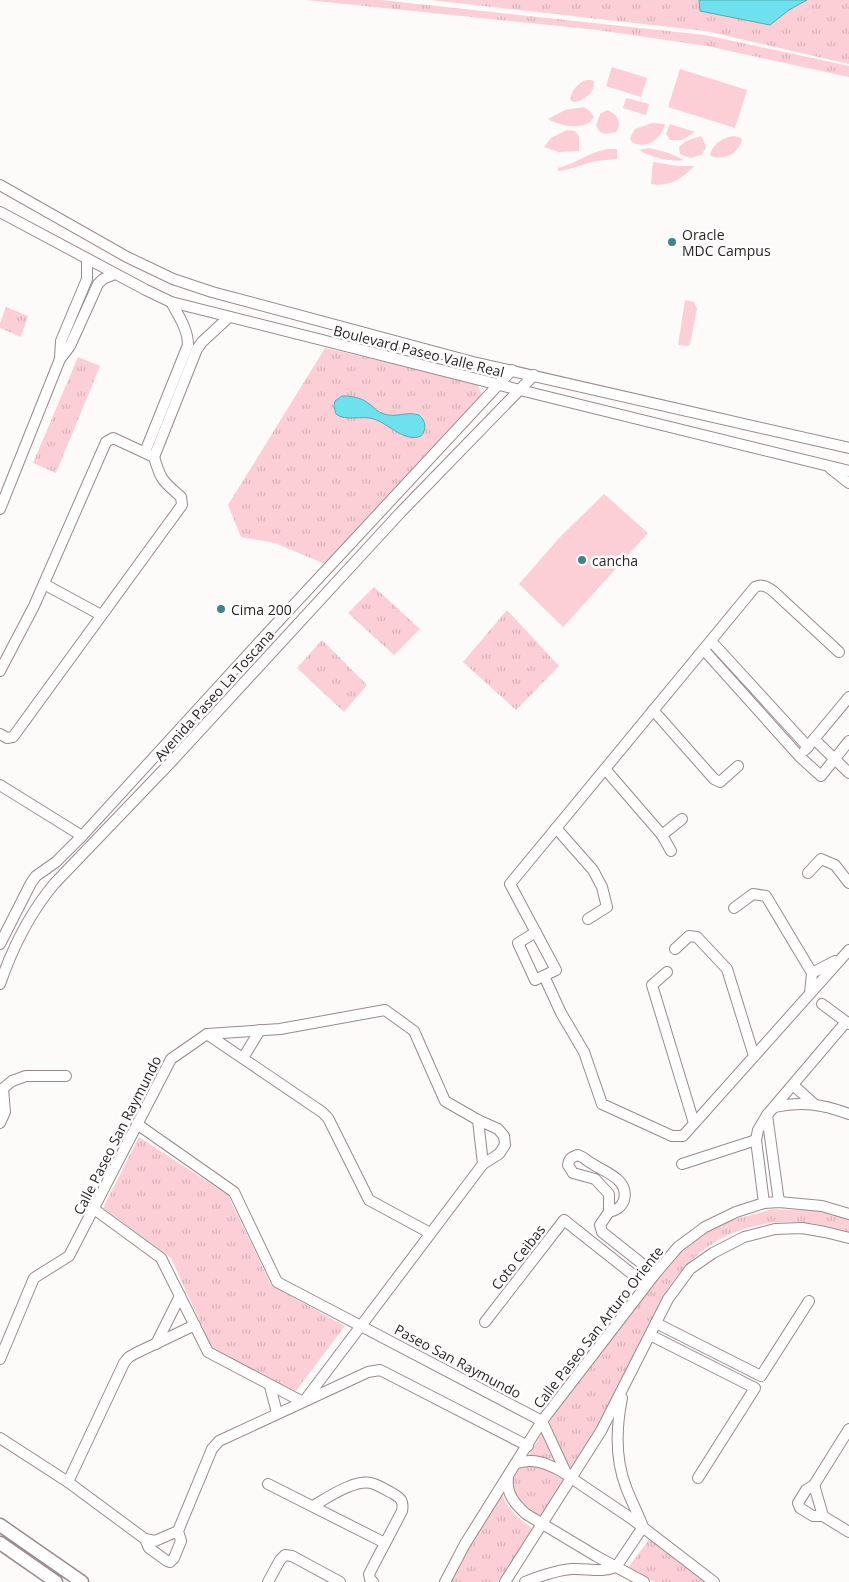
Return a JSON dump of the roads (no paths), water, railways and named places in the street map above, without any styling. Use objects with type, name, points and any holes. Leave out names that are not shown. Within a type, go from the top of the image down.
[{"type":"main road","points":[[0,1525],[82,1582]]},
{"type":"main road","points":[[0,1543],[56,1582]]},
{"type":"street","name":"Boulevard Paseo Valle Real","points":[[0,185],[127,257],[173,279],[212,292],[473,362],[534,375]]},
{"type":"street","name":"Boulevard Paseo Valle Real","points":[[0,212],[171,302],[849,471]]},
{"type":"street","points":[[60,359],[60,342],[87,279],[87,259]]},
{"type":"street","points":[[1,502],[60,359],[70,346],[98,284],[103,279],[115,274]]},
{"type":"street","points":[[150,455],[188,345],[186,330],[171,302]]},
{"type":"street","points":[[73,312],[84,316]]},
{"type":"street","points":[[150,455],[202,342],[229,317]]},
{"type":"street","name":"Avenida Paseo La Toscana","points":[[0,943],[36,876],[56,862],[82,836],[282,617],[512,370]]},
{"type":"street","points":[[534,375],[849,448]]},
{"type":"street","name":"Avenida Paseo La Toscana","points":[[0,984],[14,948],[38,906],[54,884],[172,761],[400,513],[534,375]]},
{"type":"street","points":[[0,670],[44,584],[106,442],[113,438],[150,455],[163,481],[181,497],[182,505],[13,737],[7,738],[0,734]]},
{"type":"street","points":[[827,466],[849,483]]},
{"type":"street","points":[[390,503],[392,510],[400,513]]},
{"type":"street","points":[[44,584],[101,615]]},
{"type":"street","points":[[536,932],[518,943],[535,980],[556,970],[536,932],[510,884],[755,587],[759,585],[765,586],[773,591],[839,652]]},
{"type":"street","points":[[282,617],[287,620],[292,629]]},
{"type":"street","points":[[262,639],[274,649]]},
{"type":"street","points":[[711,641],[811,743],[835,758],[849,773]]},
{"type":"street","points":[[704,650],[800,757],[821,776],[835,758],[847,749]]},
{"type":"street","points":[[219,687],[227,691],[230,698]]},
{"type":"street","points":[[800,757],[849,697]]},
{"type":"street","points":[[201,707],[204,713],[211,718]]},
{"type":"street","points":[[653,710],[714,778],[720,782],[738,766]]},
{"type":"street","points":[[605,769],[662,835],[671,851]]},
{"type":"street","points":[[0,785],[82,836]]},
{"type":"street","points":[[662,835],[682,819]]},
{"type":"street","points":[[556,828],[593,870],[602,887],[607,907],[588,919]]},
{"type":"street","points":[[808,873],[814,864],[821,859],[835,865],[849,883]]},
{"type":"street","points":[[734,908],[753,894],[766,896],[812,973],[810,992]]},
{"type":"street","points":[[674,948],[689,936],[697,937],[727,969],[754,1056]]},
{"type":"street","points":[[0,943],[14,948]]},
{"type":"street","points":[[544,976],[561,1012],[584,1052],[602,1104],[672,1136],[683,1136],[846,954]]},
{"type":"street","points":[[812,973],[846,954]]},
{"type":"street","points":[[667,972],[652,985],[694,1123]]},
{"type":"street","points":[[764,1203],[756,1140],[758,1130],[771,1111],[848,1023],[822,1004]]},
{"type":"street","name":"Calle Paseo San Raymundo","points":[[0,1359],[34,1278],[69,1256],[171,1058],[207,1034],[280,1029],[382,1010],[388,1011],[414,1031],[445,1101],[498,1129],[504,1136],[505,1145],[499,1154],[484,1164],[430,1232],[303,1400]]},
{"type":"street","points":[[243,1058],[260,1030]]},
{"type":"street","points":[[207,1034],[326,1115],[369,1200],[430,1232]]},
{"type":"street","points":[[0,1123],[5,1112],[1,1090],[12,1081],[26,1076],[66,1076]]},
{"type":"street","points":[[793,1085],[814,1104]]},
{"type":"street","points":[[771,1111],[793,1104],[814,1104],[849,1114]]},
{"type":"street","points":[[771,1111],[779,1202]]},
{"type":"street","points":[[478,1120],[484,1164]]},
{"type":"street","name":"Paseo San Raymundo","points":[[137,1124],[234,1192],[278,1282],[542,1421]]},
{"type":"street","points":[[682,1164],[756,1140]]},
{"type":"street","points":[[609,1212],[617,1210],[621,1206],[625,1190],[623,1185],[618,1179],[578,1155],[572,1156],[568,1165],[573,1173],[595,1179],[607,1190],[610,1199],[609,1212],[600,1224],[602,1232],[654,1274]]},
{"type":"street","name":"Calle Paseo San Arturo Oriente","points":[[445,1582],[465,1544],[542,1421],[654,1274],[678,1247],[705,1227],[736,1212],[764,1203],[779,1202],[822,1206],[849,1214]]},
{"type":"street","points":[[94,1209],[162,1258],[208,1352],[270,1386],[303,1400]]},
{"type":"street","name":"Coto Ceibas","points":[[485,1322],[564,1220],[646,1285]]},
{"type":"street","points":[[505,1582],[570,1477],[601,1432],[668,1299],[690,1269],[713,1253],[744,1237],[775,1229],[802,1228],[849,1238]]},
{"type":"street","points":[[156,1344],[180,1296]]},
{"type":"street","points":[[656,1323],[761,1376],[809,1301]]},
{"type":"street","points":[[68,1482],[124,1363],[129,1357],[195,1325]]},
{"type":"street","points":[[650,1335],[755,1388],[698,1478]]},
{"type":"street","name":"Calle Paseo San Raymundo","points":[[0,1438],[68,1482],[145,1539],[149,1548],[170,1562],[174,1558],[181,1541],[178,1532],[215,1444],[223,1437],[361,1374],[380,1370],[528,1446]]},
{"type":"street","points":[[270,1386],[277,1413]]},
{"type":"street","points":[[624,1388],[618,1421],[618,1453],[626,1488],[643,1527]]},
{"type":"street","points":[[542,1421],[570,1477]]},
{"type":"street","points":[[849,1429],[814,1485],[806,1490],[799,1500],[799,1506],[813,1516],[823,1516],[849,1532]]},
{"type":"street","points":[[517,1463],[526,1460],[538,1461],[552,1466],[643,1527],[714,1582]]},
{"type":"street","points":[[508,1477],[507,1487],[517,1506],[526,1514],[542,1525],[644,1582]]},
{"type":"street","points":[[312,1506],[360,1483],[373,1483],[400,1498],[404,1504],[402,1511],[369,1574],[373,1582]]},
{"type":"street","points":[[268,1484],[385,1543]]},
{"type":"street","points":[[814,1485],[823,1516]]},
{"type":"street","points":[[525,1582],[557,1571],[584,1569],[602,1571],[616,1567],[643,1527]]},
{"type":"street","points":[[145,1539],[155,1541],[178,1532]]},
{"type":"street","points":[[268,1582],[280,1560],[285,1556],[292,1556],[327,1579],[340,1582]]},
{"type":"water","points":[[699,0],[807,0],[789,10],[770,25],[700,11]]},
{"type":"water","points":[[342,396],[362,399],[379,412],[388,415],[419,415],[424,422],[424,431],[421,436],[409,437],[374,419],[344,418],[336,414],[334,406],[335,401]]},
{"type":"place","name":"Oracle MDC Campus","points":[[672,242]]},
{"type":"place","name":"cancha","points":[[582,560]]},
{"type":"place","name":"Cima 200","points":[[221,609]]}]
